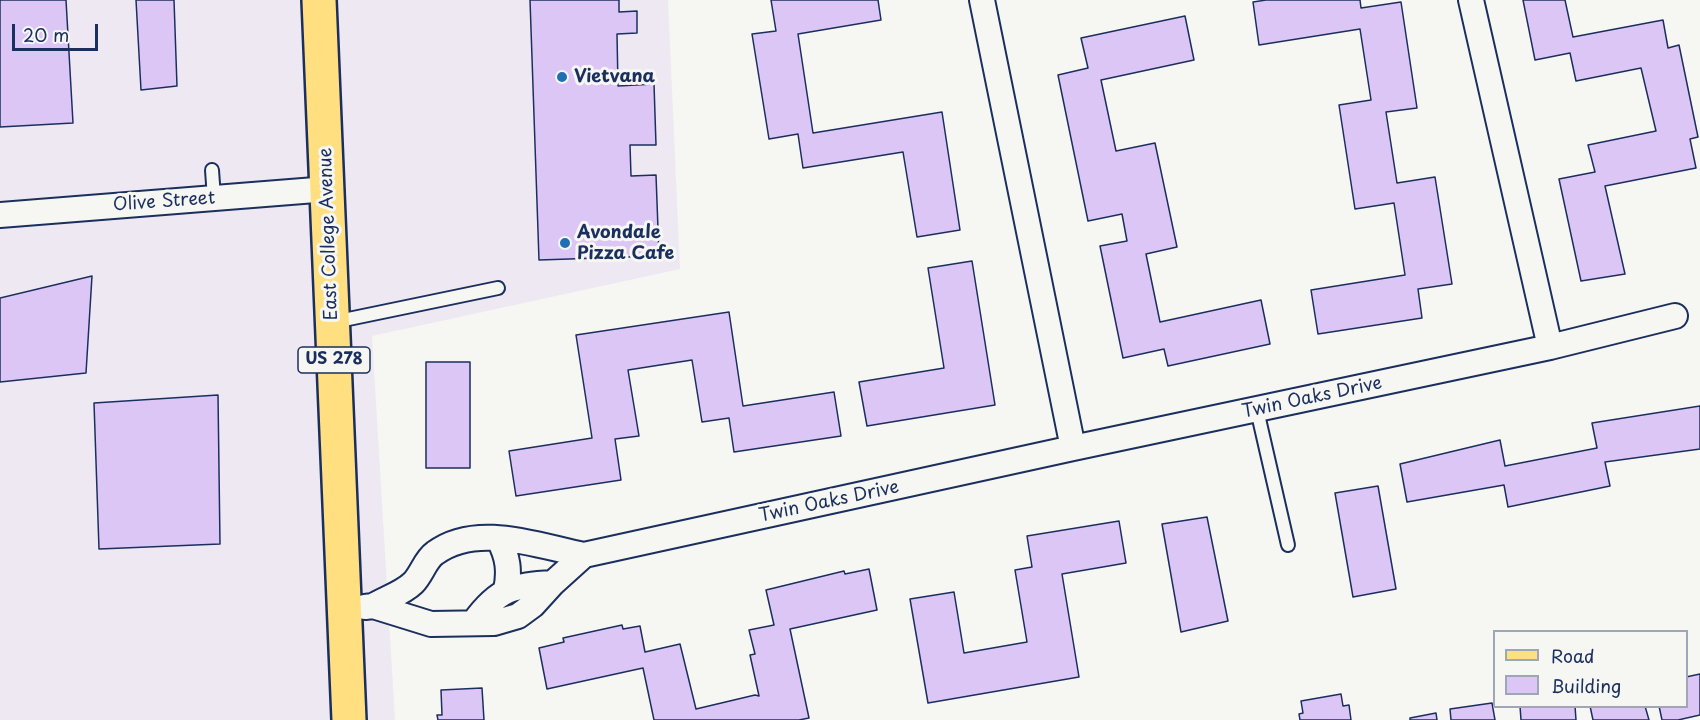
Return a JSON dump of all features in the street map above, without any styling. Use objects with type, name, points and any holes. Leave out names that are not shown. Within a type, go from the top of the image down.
[{"type":"main road","name":"East College Avenue","points":[[319,0],[333,322],[358,607],[349,720]]},
{"type":"street","points":[[982,0],[1073,448]]},
{"type":"street","points":[[1471,0],[1550,347]]},
{"type":"street","name":"Olive Street","points":[[0,214],[328,189]]},
{"type":"street","name":"Twin Oaks Drive","points":[[358,607],[413,583],[433,555],[453,542],[480,537],[584,555],[1550,347],[1675,316]]},
{"type":"street","points":[[499,540],[506,553],[509,573],[506,590]]},
{"type":"street","name":"Twin Oaks Drive","points":[[358,607],[431,624],[494,623],[518,616],[533,605],[584,555]]},
{"type":"street","points":[[474,622],[488,603],[506,590],[529,584],[553,583]]},
{"type":"lane","points":[[212,170],[214,198]]},
{"type":"lane","points":[[333,322],[498,288]]},
{"type":"lane","points":[[1257,410],[1288,545]]},
{"type":"shaded area","points":[[0,0],[668,0],[680,269],[372,336],[395,720],[0,720]]},
{"type":"building","points":[[0,0],[66,0],[73,123],[0,127]]},
{"type":"building","points":[[136,0],[174,0],[177,86],[141,90]]},
{"type":"building","points":[[530,0],[619,0],[619,12],[637,11],[637,33],[617,34],[618,86],[654,84],[656,145],[630,145],[631,176],[656,175],[659,256],[539,260]]},
{"type":"building","points":[[771,0],[878,0],[881,20],[798,34],[813,133],[942,112],[960,230],[917,237],[903,152],[803,168],[798,134],[769,139],[752,34],[776,31]]},
{"type":"building","points":[[1360,0],[1361,8],[1401,2],[1417,108],[1386,112],[1397,183],[1435,177],[1452,284],[1418,289],[1422,318],[1318,334],[1311,290],[1405,275],[1394,203],[1355,209],[1339,105],[1371,100],[1360,29],[1259,45],[1253,2]]},
{"type":"building","points":[[1523,0],[1565,0],[1573,37],[1663,20],[1668,48],[1679,45],[1698,137],[1690,139],[1696,168],[1605,186],[1625,274],[1581,281],[1559,179],[1595,172],[1588,145],[1656,131],[1641,68],[1576,81],[1570,53],[1535,60]]},
{"type":"building","points":[[1185,16],[1194,60],[1101,80],[1116,151],[1155,143],[1177,247],[1146,254],[1160,322],[1261,300],[1270,344],[1168,366],[1164,349],[1123,358],[1100,246],[1127,241],[1122,214],[1088,221],[1058,75],[1088,68],[1081,38]]},
{"type":"building","points":[[972,261],[995,405],[867,426],[859,382],[944,368],[928,268]]},
{"type":"building","points":[[92,276],[86,373],[0,382],[0,298]]},
{"type":"building","points":[[729,312],[743,406],[834,392],[841,436],[734,452],[729,418],[702,422],[692,360],[628,370],[639,436],[615,439],[621,480],[516,496],[509,451],[592,438],[576,335]]},
{"type":"building","points":[[426,362],[470,362],[470,468],[426,468]]},
{"type":"building","points":[[218,395],[220,544],[99,549],[94,403]]},
{"type":"building","points":[[1700,406],[1700,449],[1605,462],[1610,486],[1508,507],[1504,485],[1407,502],[1400,464],[1500,440],[1505,466],[1597,448],[1592,423]]},
{"type":"building","points":[[1378,486],[1396,589],[1353,597],[1335,493]]},
{"type":"building","points":[[1207,517],[1228,621],[1181,632],[1162,524]]},
{"type":"building","points":[[1119,521],[1126,563],[1062,574],[1079,677],[928,703],[910,599],[954,592],[964,653],[1027,642],[1015,570],[1032,567],[1027,536]]},
{"type":"building","points":[[869,569],[877,610],[790,629],[809,718],[799,720],[654,720],[643,668],[547,689],[539,648],[564,642],[563,638],[622,625],[623,629],[640,626],[645,652],[680,644],[696,709],[759,696],[750,655],[755,654],[749,630],[774,625],[766,590],[844,571],[845,574]]},
{"type":"building","points":[[1700,674],[1700,715],[1678,720],[1662,720],[1659,708],[1688,708],[1688,677]]},
{"type":"building","points":[[482,688],[484,720],[438,720],[437,715],[442,715],[441,690]]},
{"type":"building","points":[[1341,694],[1343,706],[1349,705],[1351,720],[1300,720],[1299,714],[1303,713],[1301,701]]},
{"type":"building","points":[[1492,703],[1495,720],[1451,720],[1450,709]]},
{"type":"building","points":[[1520,708],[1575,708],[1576,720],[1521,720]]},
{"type":"building","points":[[1590,708],[1646,708],[1649,720],[1593,720]]},
{"type":"building","points":[[1436,713],[1437,720],[1410,720],[1410,718]]},
{"type":"place","name":"Vietvana","points":[[562,77]]},
{"type":"place","name":"Avondale Pizza Cafe","points":[[565,243]]}]
